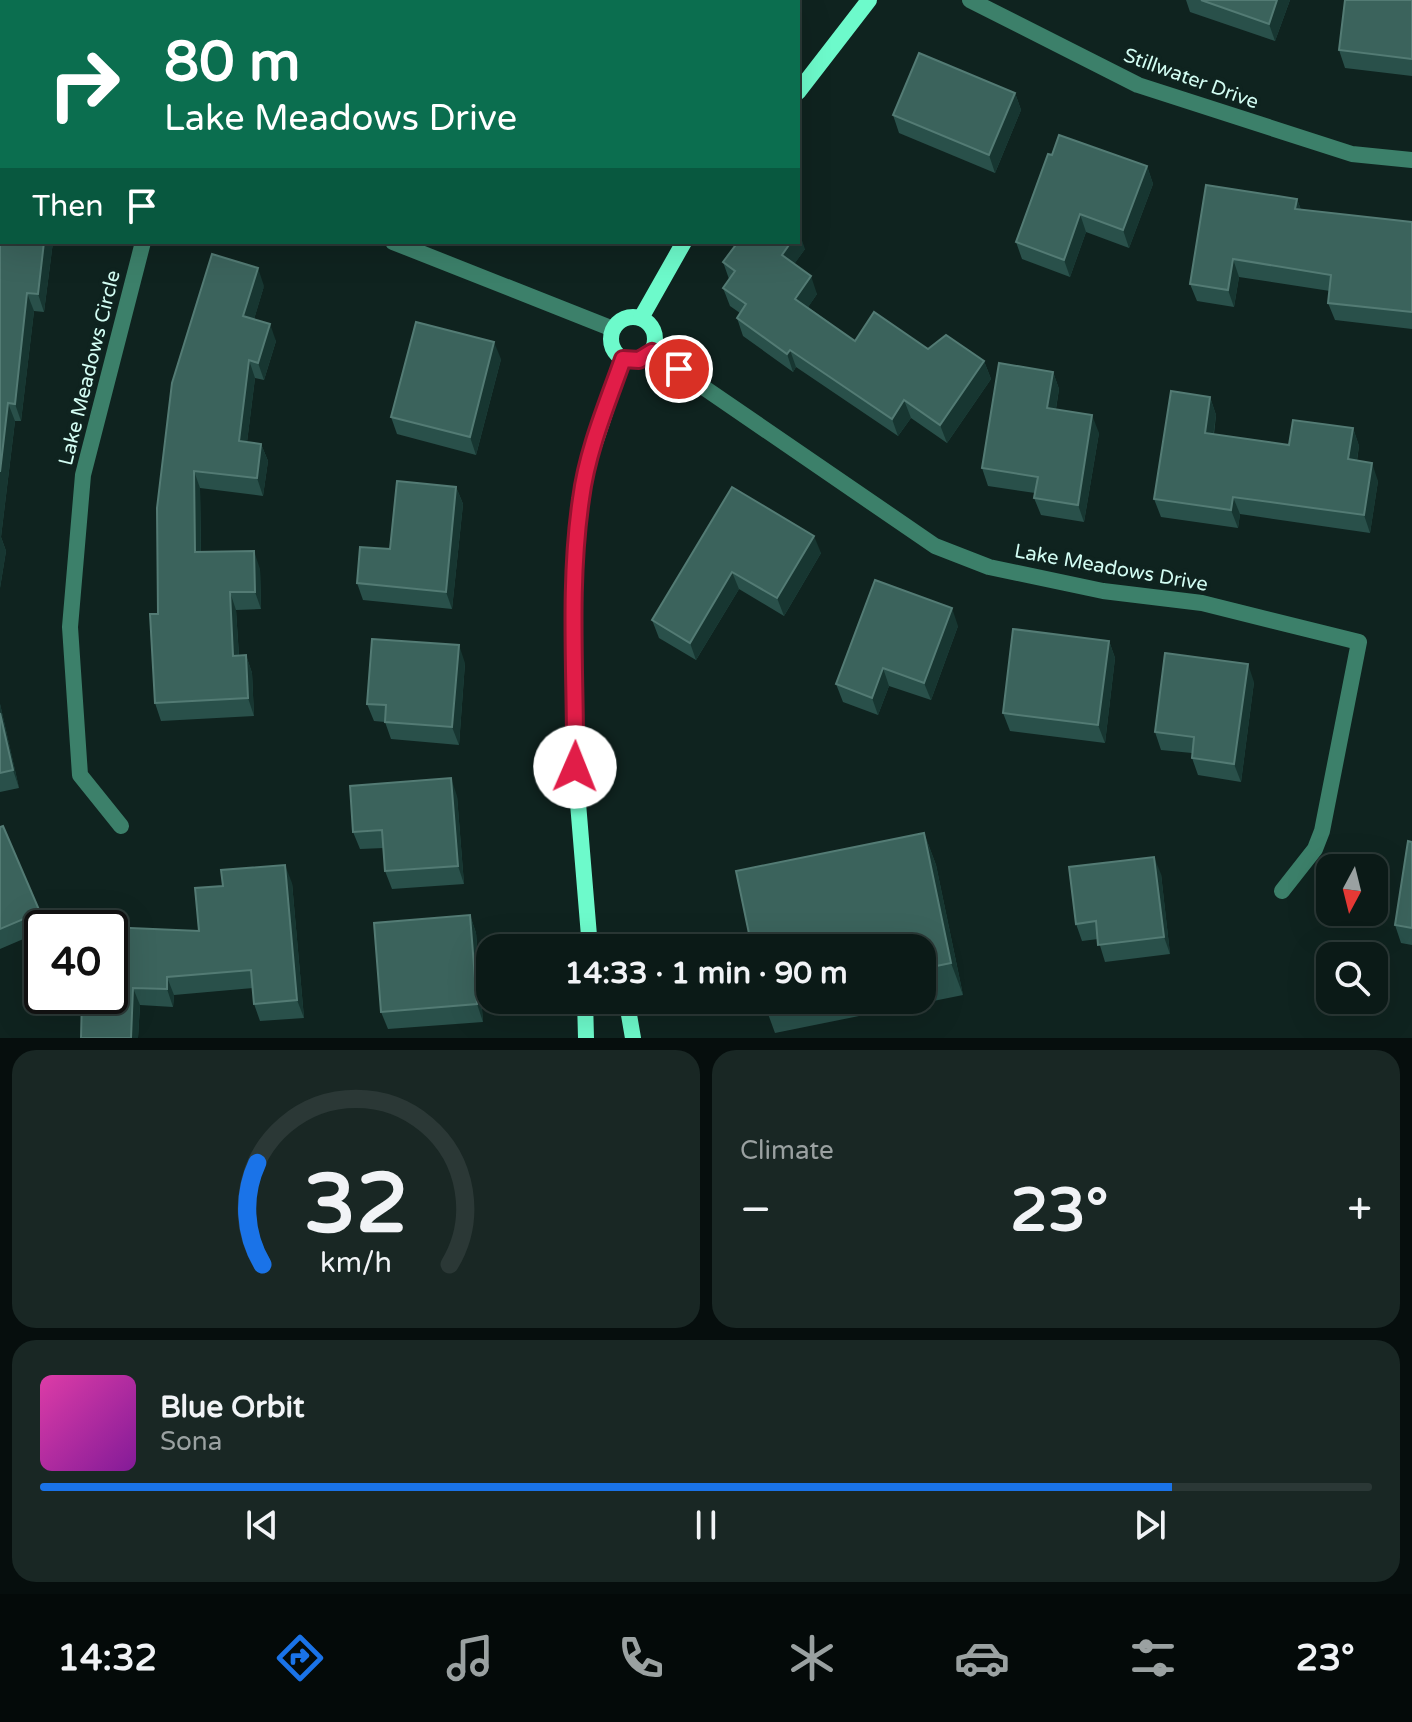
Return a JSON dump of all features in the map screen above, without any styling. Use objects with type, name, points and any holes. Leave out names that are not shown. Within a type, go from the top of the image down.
[{"type":"street","points":[[800,89],[869,0]]},
{"type":"street","name":"Stillwater Drive","points":[[970,0],[1138,85],[1352,154],[1412,160]]},
{"type":"street","name":"Lake Meadows Circle","points":[[121,826],[80,775],[70,627],[83,475],[142,244]]},
{"type":"street","points":[[398,244],[613,329]]},
{"type":"street","points":[[641,318],[683,244]]},
{"type":"street","points":[[624,318],[641,318],[653,328],[652,352],[639,360],[623,359],[613,350],[613,329],[624,318]]},
{"type":"street","name":"Lake Meadows Drive","points":[[652,352],[935,546],[989,567],[1103,591],[1202,603],[1359,642],[1322,831],[1315,849],[1282,891]]},
{"type":"street","points":[[589,934],[575,767],[575,566],[587,467],[623,359]]},
{"type":"street","points":[[585,1014],[586,1038]]},
{"type":"street","points":[[629,1014],[633,1038]]},
{"type":"building","points":[[1201,0],[1277,0],[1269,24]]},
{"type":"building","points":[[1345,0],[1412,0],[1412,59],[1339,50]]},
{"type":"building","points":[[919,53],[1015,93],[989,155],[893,115]]},
{"type":"building","points":[[1059,135],[1147,166],[1123,230],[1080,214],[1064,260],[1016,242],[1048,154],[1052,155]]},
{"type":"building","points":[[1206,185],[1297,199],[1295,209],[1412,222],[1412,312],[1328,303],[1331,275],[1233,259],[1228,290],[1190,284]]},
{"type":"building","points":[[0,244],[44,244],[38,294],[27,293],[15,404],[8,403],[0,472]]},
{"type":"building","points":[[736,244],[790,244],[782,255],[811,276],[795,299],[855,341],[874,312],[928,349],[946,335],[984,361],[940,425],[904,400],[892,419],[790,350],[787,354],[737,318],[746,304],[723,288],[735,271],[723,262]]},
{"type":"building","points":[[212,254],[258,268],[243,316],[270,324],[258,363],[249,360],[239,441],[261,444],[257,478],[194,471],[195,552],[254,551],[255,592],[230,592],[233,656],[246,655],[248,698],[155,703],[150,614],[158,614],[157,508],[172,383]]},
{"type":"building","points":[[416,322],[494,342],[470,437],[391,417]]},
{"type":"building","points":[[999,363],[1053,372],[1047,408],[1092,415],[1078,505],[1034,498],[1038,477],[982,468]]},
{"type":"building","points":[[1171,391],[1210,397],[1205,433],[1289,445],[1293,420],[1353,428],[1348,459],[1372,463],[1364,515],[1233,497],[1231,510],[1154,499]]},
{"type":"building","points":[[397,481],[456,487],[446,592],[357,583],[360,547],[390,549]]},
{"type":"building","points":[[732,487],[814,536],[777,598],[732,572],[690,643],[652,620]]},
{"type":"building","points":[[875,580],[952,608],[924,683],[883,668],[872,698],[836,684]]},
{"type":"building","points":[[1013,629],[1109,641],[1098,725],[1003,713]]},
{"type":"building","points":[[372,639],[459,645],[452,727],[385,722],[386,705],[367,704]]},
{"type":"building","points":[[1165,653],[1248,664],[1234,764],[1192,758],[1194,737],[1155,732]]},
{"type":"building","points":[[0,713],[13,770],[0,773]]},
{"type":"building","points":[[451,778],[458,866],[385,871],[382,830],[353,832],[350,786]]},
{"type":"building","points":[[3,826],[39,910],[24,910],[24,919],[0,929],[0,827]]},
{"type":"building","points":[[924,833],[951,963],[936,966],[936,934],[749,934],[736,871]]},
{"type":"building","points":[[1408,841],[1412,842],[1412,928],[1395,925]]},
{"type":"building","points":[[1154,857],[1164,937],[1098,945],[1096,921],[1076,924],[1069,867]]},
{"type":"building","points":[[285,865],[297,1000],[254,1004],[251,970],[167,977],[167,989],[133,988],[131,1038],[81,1038],[82,1014],[128,1014],[128,928],[199,931],[195,888],[223,886],[221,870]]},
{"type":"building","points":[[470,915],[476,1004],[381,1012],[374,923]]},
{"type":"route","points":[[575,767],[575,566],[587,467],[623,359],[639,360],[652,352],[679,369]]}]
